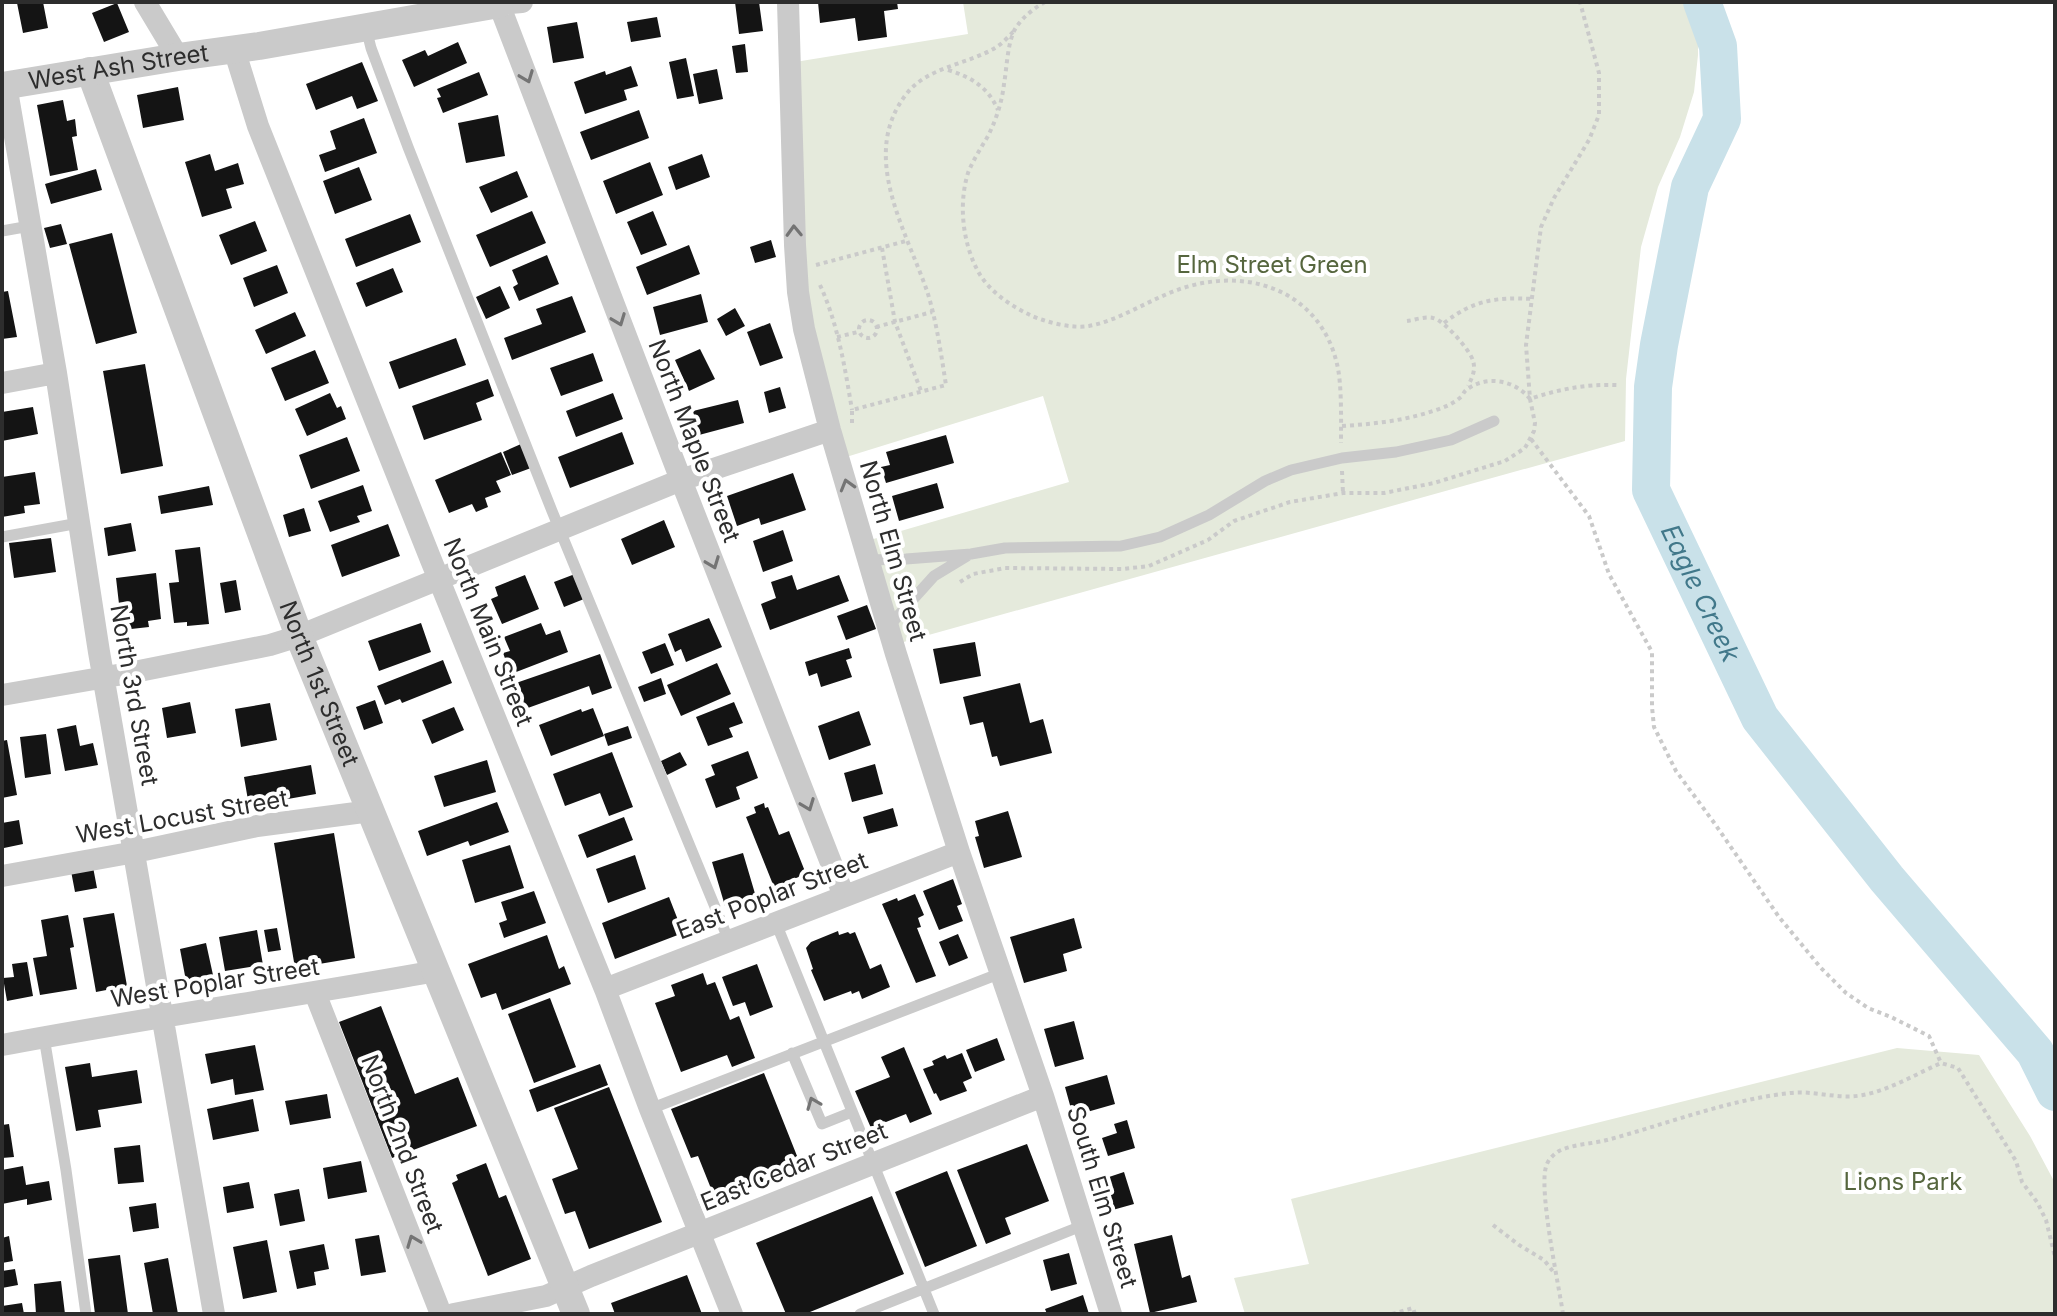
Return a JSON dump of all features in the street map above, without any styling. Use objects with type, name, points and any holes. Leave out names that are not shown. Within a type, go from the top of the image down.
[{"type":"street","points":[[145,2],[178,57]]},
{"type":"street","name":"North Elm Street","points":[[788,2],[794,235],[804,329],[888,627],[959,852],[1043,1096]]},
{"type":"street","name":"West Ash Street","points":[[4,86],[506,3]]},
{"type":"street","name":"North Maple Street","points":[[506,3],[681,480],[844,896]]},
{"type":"street","name":"North Main Street","points":[[234,49],[258,126],[605,989],[732,1314]]},
{"type":"street","name":"North 1st Street","points":[[90,71],[299,636],[571,1301]]},
{"type":"street","name":"North 3rd Street","points":[[4,86],[56,373],[103,678],[214,1314]]},
{"type":"street","points":[[2,383],[56,373]]},
{"type":"street","points":[[2,695],[270,645],[299,636],[681,480],[833,439]]},
{"type":"street","name":"West Locust Street","points":[[2,876],[257,826],[371,811]]},
{"type":"street","name":"East Poplar Street","points":[[605,989],[959,852]]},
{"type":"street","name":"West Poplar Street","points":[[2,1045],[436,971]]},
{"type":"street","name":"North 2nd Street","points":[[315,993],[441,1314]]},
{"type":"street","name":"East Cedar Street","points":[[454,1314],[546,1296],[571,1301],[591,1276],[1043,1096]]},
{"type":"street","name":"South Elm Street","points":[[1043,1096],[1111,1314]]},
{"type":"lane","points":[[366,27],[408,147],[729,941]]},
{"type":"lane","points":[[2,231],[30,226]]},
{"type":"lane","points":[[869,560],[971,554],[1005,548],[1121,546],[1160,537],[1209,515],[1265,481],[1291,470],[1451,440],[1494,421]]},
{"type":"lane","points":[[2,537],[79,523]]},
{"type":"lane","points":[[888,627],[934,576],[971,554]]},
{"type":"lane","points":[[776,923],[934,1314]]},
{"type":"lane","points":[[650,1109],[1001,973]]},
{"type":"lane","points":[[44,1037],[86,1314]]},
{"type":"lane","points":[[792,1053],[822,1124],[852,1112]]},
{"type":"lane","points":[[860,1314],[1084,1225]]},
{"type":"path","points":[[852,410],[946,385],[933,312],[893,205],[886,165],[891,122],[909,90],[925,77],[997,47],[1030,11],[1045,2]]},
{"type":"path","points":[[1015,30],[998,111],[969,171],[965,187],[965,234],[980,275],[997,295],[1017,309],[1038,319],[1087,326],[1190,286],[1214,281],[1241,280],[1293,298],[1314,315],[1328,339],[1338,366],[1343,493],[1384,493],[1434,483],[1505,461],[1525,448],[1531,439],[1535,423],[1526,345],[1541,227],[1554,198],[1589,140],[1599,115],[1599,73],[1580,2]]},
{"type":"path","points":[[945,69],[977,81],[992,96],[998,111]]},
{"type":"path","points":[[833,439],[847,444],[851,437],[852,410],[837,337],[814,266],[906,241]]},
{"type":"path","points":[[882,248],[895,322],[921,391]]},
{"type":"path","points":[[1444,323],[1472,305],[1493,299],[1533,299]]},
{"type":"path","points":[[876,327],[933,312]]},
{"type":"path","points":[[1341,426],[1375,424],[1435,411],[1450,404],[1467,388],[1474,372],[1473,359],[1444,323],[1435,318],[1407,321]]},
{"type":"path","points":[[859,332],[866,321],[871,321],[876,327]]},
{"type":"path","points":[[859,332],[868,338],[874,335],[876,327]]},
{"type":"path","points":[[837,337],[859,332]]},
{"type":"path","points":[[1467,388],[1496,380],[1511,383],[1530,399]]},
{"type":"path","points":[[1530,399],[1576,386],[1617,385]]},
{"type":"path","points":[[1531,439],[1589,516],[1609,574],[1652,652],[1654,727],[1676,771],[1779,917],[1821,968],[1846,993],[1868,1008],[1929,1036],[1941,1063]]},
{"type":"path","points":[[1563,1314],[1544,1195],[1544,1171],[1548,1160],[1560,1150],[1764,1096],[1795,1092],[1843,1097],[1864,1095],[1941,1063],[1958,1068],[2016,1161],[2022,1182],[2046,1220],[2055,1257]]},
{"type":"path","points":[[1493,1225],[1544,1260],[1557,1276]]},
{"type":"path","points":[[1392,1314],[1413,1308],[1415,1314]]},
{"type":"green space","name":"Elm Street Green","points":[[963,2],[1686,2],[1698,19],[1694,92],[1680,137],[1658,187],[1641,247],[1626,379],[1625,441],[900,643],[870,540],[1069,482],[1043,396],[843,458],[809,316],[795,62],[968,34]]},
{"type":"green space","name":"Lions Park","points":[[1897,1048],[1979,1055],[2030,1136],[2055,1183],[2055,1314],[1245,1314],[1234,1278],[1309,1264],[1291,1199]]},
{"type":"building","points":[[43,2],[48,28],[23,33],[17,3]]},
{"type":"building","points":[[735,2],[759,2],[763,31],[739,34]]},
{"type":"building","points":[[818,2],[897,2],[898,9],[884,11],[887,37],[858,41],[855,18],[820,23]]},
{"type":"building","points":[[117,3],[129,32],[104,42],[92,13]]},
{"type":"building","points":[[657,17],[661,37],[631,42],[627,22]]},
{"type":"building","points":[[577,22],[584,58],[553,63],[547,27]]},
{"type":"building","points":[[458,42],[467,63],[414,87],[402,60],[425,50],[428,56]]},
{"type":"building","points":[[745,44],[748,72],[736,73],[732,46]]},
{"type":"building","points":[[686,58],[694,96],[677,99],[669,62]]},
{"type":"building","points":[[362,62],[378,101],[357,109],[352,96],[316,110],[306,84]]},
{"type":"building","points":[[631,66],[638,86],[624,90],[627,100],[585,114],[574,82]]},
{"type":"building","points":[[717,69],[723,99],[699,104],[693,74]]},
{"type":"building","points":[[479,72],[488,95],[443,113],[437,89]]},
{"type":"building","points":[[178,87],[184,120],[143,128],[137,95]]},
{"type":"building","points":[[63,100],[67,121],[75,119],[77,136],[72,137],[78,170],[50,176],[37,105]]},
{"type":"building","points":[[639,110],[649,138],[591,160],[580,132]]},
{"type":"building","points":[[498,115],[505,156],[466,163],[458,123]]},
{"type":"building","points":[[364,118],[377,153],[325,172],[319,155],[336,149],[330,131]]},
{"type":"building","points":[[210,154],[215,171],[238,163],[244,184],[226,189],[232,208],[202,217],[185,162]]},
{"type":"building","points":[[702,154],[710,177],[676,190],[668,167]]},
{"type":"building","points":[[650,162],[663,195],[616,214],[603,181]]},
{"type":"building","points":[[359,167],[372,200],[335,214],[323,181]]},
{"type":"building","points":[[96,169],[102,190],[51,204],[45,184]]},
{"type":"building","points":[[517,171],[528,197],[491,213],[479,187]]},
{"type":"building","points":[[532,211],[546,243],[490,267],[476,235]]},
{"type":"building","points":[[653,211],[667,245],[641,255],[627,222]]},
{"type":"building","points":[[410,214],[421,242],[356,267],[345,239]]},
{"type":"building","points":[[255,221],[267,251],[231,265],[219,235]]},
{"type":"building","points":[[61,224],[67,244],[50,248],[44,228]]},
{"type":"building","points":[[112,233],[137,333],[96,344],[69,244]]},
{"type":"building","points":[[771,240],[776,257],[755,263],[750,247]]},
{"type":"building","points":[[689,245],[700,274],[647,295],[636,267]]},
{"type":"building","points":[[547,255],[559,284],[519,301],[513,287],[518,284],[512,270]]},
{"type":"building","points":[[277,265],[288,293],[254,307],[243,278]]},
{"type":"building","points":[[393,268],[403,292],[366,307],[356,283]]},
{"type":"building","points":[[500,286],[510,308],[486,319],[476,297]]},
{"type":"building","points":[[8,291],[17,337],[2,339],[2,292]]},
{"type":"building","points":[[701,294],[708,322],[660,335],[653,307]]},
{"type":"building","points":[[572,296],[586,332],[512,360],[504,338],[542,324],[536,309]]},
{"type":"building","points":[[735,308],[745,326],[726,336],[717,319]]},
{"type":"building","points":[[295,312],[306,336],[266,354],[255,330]]},
{"type":"building","points":[[770,323],[783,358],[760,366],[747,332]]},
{"type":"building","points":[[456,338],[466,365],[399,389],[389,362]]},
{"type":"building","points":[[700,349],[715,379],[689,391],[675,360]]},
{"type":"building","points":[[315,350],[329,383],[285,401],[271,368]]},
{"type":"building","points":[[593,353],[603,381],[561,396],[550,368]]},
{"type":"building","points":[[145,364],[163,466],[121,474],[103,371]]},
{"type":"building","points":[[488,379],[494,396],[476,403],[482,420],[424,440],[412,406]]},
{"type":"building","points":[[780,387],[786,408],[769,413],[764,392]]},
{"type":"building","points":[[330,393],[337,408],[341,406],[346,419],[307,436],[295,409]]},
{"type":"building","points":[[613,393],[623,419],[576,437],[566,411]]},
{"type":"building","points":[[738,400],[744,423],[699,435],[693,411]]},
{"type":"building","points":[[33,407],[38,434],[2,441],[2,412]]},
{"type":"building","points":[[622,432],[634,464],[570,488],[558,457]]},
{"type":"building","points":[[946,435],[954,463],[886,483],[881,467],[890,465],[886,452]]},
{"type":"building","points":[[347,437],[360,471],[311,489],[299,455]]},
{"type":"building","points":[[521,444],[531,468],[512,475],[503,452]]},
{"type":"building","points":[[501,452],[511,475],[496,481],[501,492],[485,498],[488,507],[476,512],[472,504],[449,513],[435,480]]},
{"type":"building","points":[[35,472],[40,504],[24,506],[25,513],[2,517],[2,477]]},
{"type":"building","points":[[793,473],[806,510],[761,525],[759,518],[737,526],[727,496]]},
{"type":"building","points":[[937,483],[944,508],[899,521],[892,496]]},
{"type":"building","points":[[363,485],[372,511],[357,516],[360,522],[330,532],[318,501]]},
{"type":"building","points":[[209,486],[213,505],[161,514],[158,496]]},
{"type":"building","points":[[304,508],[311,531],[289,537],[283,515]]},
{"type":"building","points":[[664,520],[675,547],[632,565],[621,539]]},
{"type":"building","points":[[131,523],[136,551],[108,556],[104,528]]},
{"type":"building","points":[[388,524],[400,556],[342,577],[331,545]]},
{"type":"building","points":[[783,530],[793,561],[763,572],[753,541]]},
{"type":"building","points":[[51,538],[56,572],[14,578],[9,543]]},
{"type":"building","points":[[200,547],[209,624],[187,626],[187,622],[174,623],[169,583],[179,582],[175,550]]},
{"type":"building","points":[[156,573],[161,619],[148,621],[149,627],[122,630],[116,578]]},
{"type":"building","points":[[575,574],[584,599],[564,607],[554,582]]},
{"type":"building","points":[[525,575],[539,609],[502,624],[491,599],[498,596],[495,587]]},
{"type":"building","points":[[792,575],[797,590],[839,575],[849,601],[770,630],[761,604],[776,598],[771,582]]},
{"type":"building","points":[[236,580],[241,610],[225,613],[220,583]]},
{"type":"building","points":[[867,605],[876,629],[846,640],[837,616]]},
{"type":"building","points":[[709,618],[722,647],[686,662],[681,649],[675,652],[668,634]]},
{"type":"building","points":[[421,623],[431,652],[379,671],[368,641]]},
{"type":"building","points":[[541,623],[546,635],[560,630],[568,652],[511,674],[503,653],[510,651],[504,637]]},
{"type":"building","points":[[975,642],[981,676],[940,684],[933,649]]},
{"type":"building","points":[[665,643],[674,665],[651,674],[642,652]]},
{"type":"building","points":[[849,648],[852,658],[846,660],[852,677],[821,687],[817,673],[809,676],[805,662]]},
{"type":"building","points":[[600,654],[612,688],[592,695],[589,686],[525,709],[516,683]]},
{"type":"building","points":[[443,660],[452,683],[402,703],[400,699],[385,705],[377,686]]},
{"type":"building","points":[[717,663],[731,694],[681,716],[667,685]]},
{"type":"building","points":[[661,678],[666,694],[644,702],[638,687]]},
{"type":"building","points":[[1020,683],[1030,723],[1043,719],[1052,753],[1000,766],[997,756],[992,757],[983,722],[970,725],[963,697]]},
{"type":"building","points":[[375,700],[383,723],[364,730],[356,707]]},
{"type":"building","points":[[190,702],[196,733],[167,738],[162,708]]},
{"type":"building","points":[[734,702],[743,723],[729,728],[733,737],[708,746],[696,717]]},
{"type":"building","points":[[270,703],[277,740],[241,747],[235,709]]},
{"type":"building","points":[[454,707],[464,730],[432,744],[422,720]]},
{"type":"building","points":[[593,708],[604,736],[551,756],[539,725],[581,709],[582,712]]},
{"type":"building","points":[[859,711],[871,745],[829,760],[818,726]]},
{"type":"building","points":[[76,725],[80,746],[93,743],[98,765],[65,771],[57,729]]},
{"type":"building","points":[[628,726],[632,738],[608,746],[604,734]]},
{"type":"building","points":[[46,734],[51,774],[25,778],[20,737]]},
{"type":"building","points":[[7,740],[17,795],[2,798],[2,741]]},
{"type":"building","points":[[748,751],[758,778],[736,787],[740,799],[716,808],[705,779],[715,775],[711,765]]},
{"type":"building","points":[[612,752],[633,807],[609,816],[600,793],[565,806],[553,774]]},
{"type":"building","points":[[680,752],[687,765],[667,775],[661,761]]},
{"type":"building","points":[[487,760],[496,792],[444,807],[434,776]]},
{"type":"building","points":[[875,764],[883,794],[852,802],[844,773]]},
{"type":"building","points":[[311,765],[316,794],[249,806],[244,777]]},
{"type":"building","points":[[497,802],[509,832],[470,846],[468,841],[427,856],[418,831]]},
{"type":"building","points":[[764,803],[779,835],[789,831],[806,874],[774,887],[746,817],[756,813],[754,807]]},
{"type":"building","points":[[893,808],[898,826],[868,834],[863,817]]},
{"type":"building","points":[[1008,811],[1022,857],[984,868],[975,837],[979,836],[975,821]]},
{"type":"building","points":[[624,817],[633,840],[587,858],[578,835]]},
{"type":"building","points":[[19,820],[23,844],[4,848],[2,823]]},
{"type":"building","points":[[334,833],[355,958],[295,968],[274,843]]},
{"type":"building","points":[[510,845],[524,888],[475,903],[462,860]]},
{"type":"building","points":[[743,853],[756,897],[725,906],[712,862]]},
{"type":"building","points":[[635,855],[646,889],[608,903],[596,869]]},
{"type":"building","points":[[93,867],[97,888],[75,892],[71,871]]},
{"type":"building","points":[[953,879],[962,904],[957,906],[963,921],[939,930],[923,891]]},
{"type":"building","points":[[534,891],[546,923],[504,938],[499,923],[507,920],[501,902]]},
{"type":"building","points":[[915,894],[924,915],[918,918],[921,927],[917,928],[936,976],[916,983],[882,904]]},
{"type":"building","points":[[669,897],[683,933],[615,959],[602,923]]},
{"type":"building","points":[[114,913],[127,986],[96,992],[83,918]]},
{"type":"building","points":[[68,915],[77,989],[40,995],[33,958],[47,956],[41,920]]},
{"type":"building","points":[[1074,918],[1082,948],[1063,954],[1067,971],[1024,983],[1010,937]]},
{"type":"building","points":[[277,928],[281,950],[268,952],[264,930]]},
{"type":"building","points":[[257,930],[263,965],[225,971],[219,937]]},
{"type":"building","points":[[838,931],[839,935],[855,932],[870,969],[881,964],[890,987],[862,999],[859,991],[852,994],[851,991],[824,1001],[806,948],[811,942]]},
{"type":"building","points":[[958,934],[968,958],[949,966],[939,942]]},
{"type":"building","points":[[547,935],[559,969],[564,966],[571,984],[502,1010],[496,993],[481,998],[468,964]]},
{"type":"building","points":[[206,943],[213,975],[186,981],[180,949]]},
{"type":"building","points":[[27,962],[33,996],[7,1001],[3,978],[14,977],[12,964]]},
{"type":"building","points":[[757,964],[773,1007],[750,1016],[745,1002],[733,1006],[722,977]]},
{"type":"building","points":[[703,973],[707,985],[715,982],[730,1020],[739,1016],[755,1058],[732,1067],[727,1055],[681,1072],[655,1003],[675,996],[671,985]]},
{"type":"building","points":[[550,998],[576,1067],[534,1083],[508,1014]]},
{"type":"building","points":[[381,1006],[415,1094],[458,1077],[477,1126],[392,1158],[339,1022]]},
{"type":"building","points":[[1074,1021],[1084,1059],[1055,1067],[1044,1029]]},
{"type":"building","points":[[997,1038],[1005,1060],[975,1072],[966,1050]]},
{"type":"building","points":[[255,1045],[264,1090],[235,1095],[233,1079],[211,1084],[205,1054]]},
{"type":"building","points":[[904,1047],[932,1114],[910,1123],[906,1114],[871,1128],[855,1091],[890,1077],[881,1057]]},
{"type":"building","points":[[962,1053],[972,1078],[963,1082],[967,1091],[940,1101],[923,1069],[934,1065],[932,1061],[945,1055],[947,1059]]},
{"type":"building","points":[[90,1063],[92,1077],[137,1070],[142,1103],[98,1110],[101,1127],[76,1131],[65,1067]]},
{"type":"building","points":[[600,1064],[608,1085],[537,1112],[529,1090]]},
{"type":"building","points":[[764,1073],[801,1166],[716,1201],[698,1156],[691,1158],[671,1109]]},
{"type":"building","points":[[1107,1075],[1115,1104],[1073,1116],[1065,1087]]},
{"type":"building","points":[[609,1087],[662,1222],[589,1249],[575,1211],[565,1214],[552,1179],[578,1169],[554,1108]]},
{"type":"building","points":[[327,1094],[331,1118],[290,1125],[285,1101]]},
{"type":"building","points":[[253,1099],[259,1131],[213,1140],[207,1109]]},
{"type":"building","points":[[1127,1120],[1135,1148],[1108,1156],[1102,1138],[1117,1133],[1114,1124]]},
{"type":"building","points":[[9,1124],[14,1157],[2,1158],[2,1125]]},
{"type":"building","points":[[1027,1144],[1049,1201],[1005,1218],[1011,1234],[986,1244],[957,1170]]},
{"type":"building","points":[[140,1145],[144,1182],[118,1184],[114,1148]]},
{"type":"building","points":[[361,1161],[367,1192],[328,1199],[323,1168]]},
{"type":"building","points":[[486,1163],[499,1198],[506,1195],[531,1259],[488,1276],[452,1183],[458,1180],[456,1175]]},
{"type":"building","points":[[23,1166],[26,1185],[49,1181],[52,1200],[27,1205],[27,1199],[2,1204],[2,1170]]},
{"type":"building","points":[[947,1171],[977,1246],[925,1267],[895,1192]]},
{"type":"building","points":[[1124,1172],[1134,1204],[1109,1211],[1100,1180]]},
{"type":"building","points":[[249,1182],[254,1208],[227,1213],[223,1187]]},
{"type":"building","points":[[299,1189],[305,1221],[280,1226],[274,1194]]},
{"type":"building","points":[[872,1196],[904,1274],[805,1314],[786,1314],[756,1243]]},
{"type":"building","points":[[156,1203],[159,1228],[133,1232],[129,1207]]},
{"type":"building","points":[[379,1235],[386,1272],[361,1276],[355,1239]]},
{"type":"building","points":[[1172,1235],[1182,1278],[1190,1275],[1197,1302],[1150,1313],[1134,1244]]},
{"type":"building","points":[[9,1236],[13,1261],[2,1263],[2,1238]]},
{"type":"building","points":[[267,1240],[277,1292],[243,1299],[233,1247]]},
{"type":"building","points":[[324,1244],[329,1269],[314,1272],[316,1285],[297,1289],[289,1251]]},
{"type":"building","points":[[1069,1253],[1077,1284],[1051,1291],[1043,1260]]},
{"type":"building","points":[[120,1255],[128,1314],[95,1314],[88,1259]]},
{"type":"building","points":[[168,1258],[178,1314],[153,1314],[144,1263]]},
{"type":"building","points":[[15,1269],[18,1285],[2,1288],[2,1271]]},
{"type":"building","points":[[687,1275],[702,1314],[615,1314],[611,1303]]},
{"type":"building","points":[[61,1281],[65,1314],[36,1314],[34,1284]]},
{"type":"building","points":[[1083,1295],[1089,1314],[1047,1314],[1045,1309]]},
{"type":"building","points":[[22,1303],[24,1314],[2,1314],[2,1306]]},
{"type":"waterway","name":"Eagle Creek","points":[[1702,2],[1718,46],[1722,119],[1690,187],[1659,345],[1653,387],[1651,490],[1760,718],[1887,879],[2035,1052],[2055,1092]]}]
